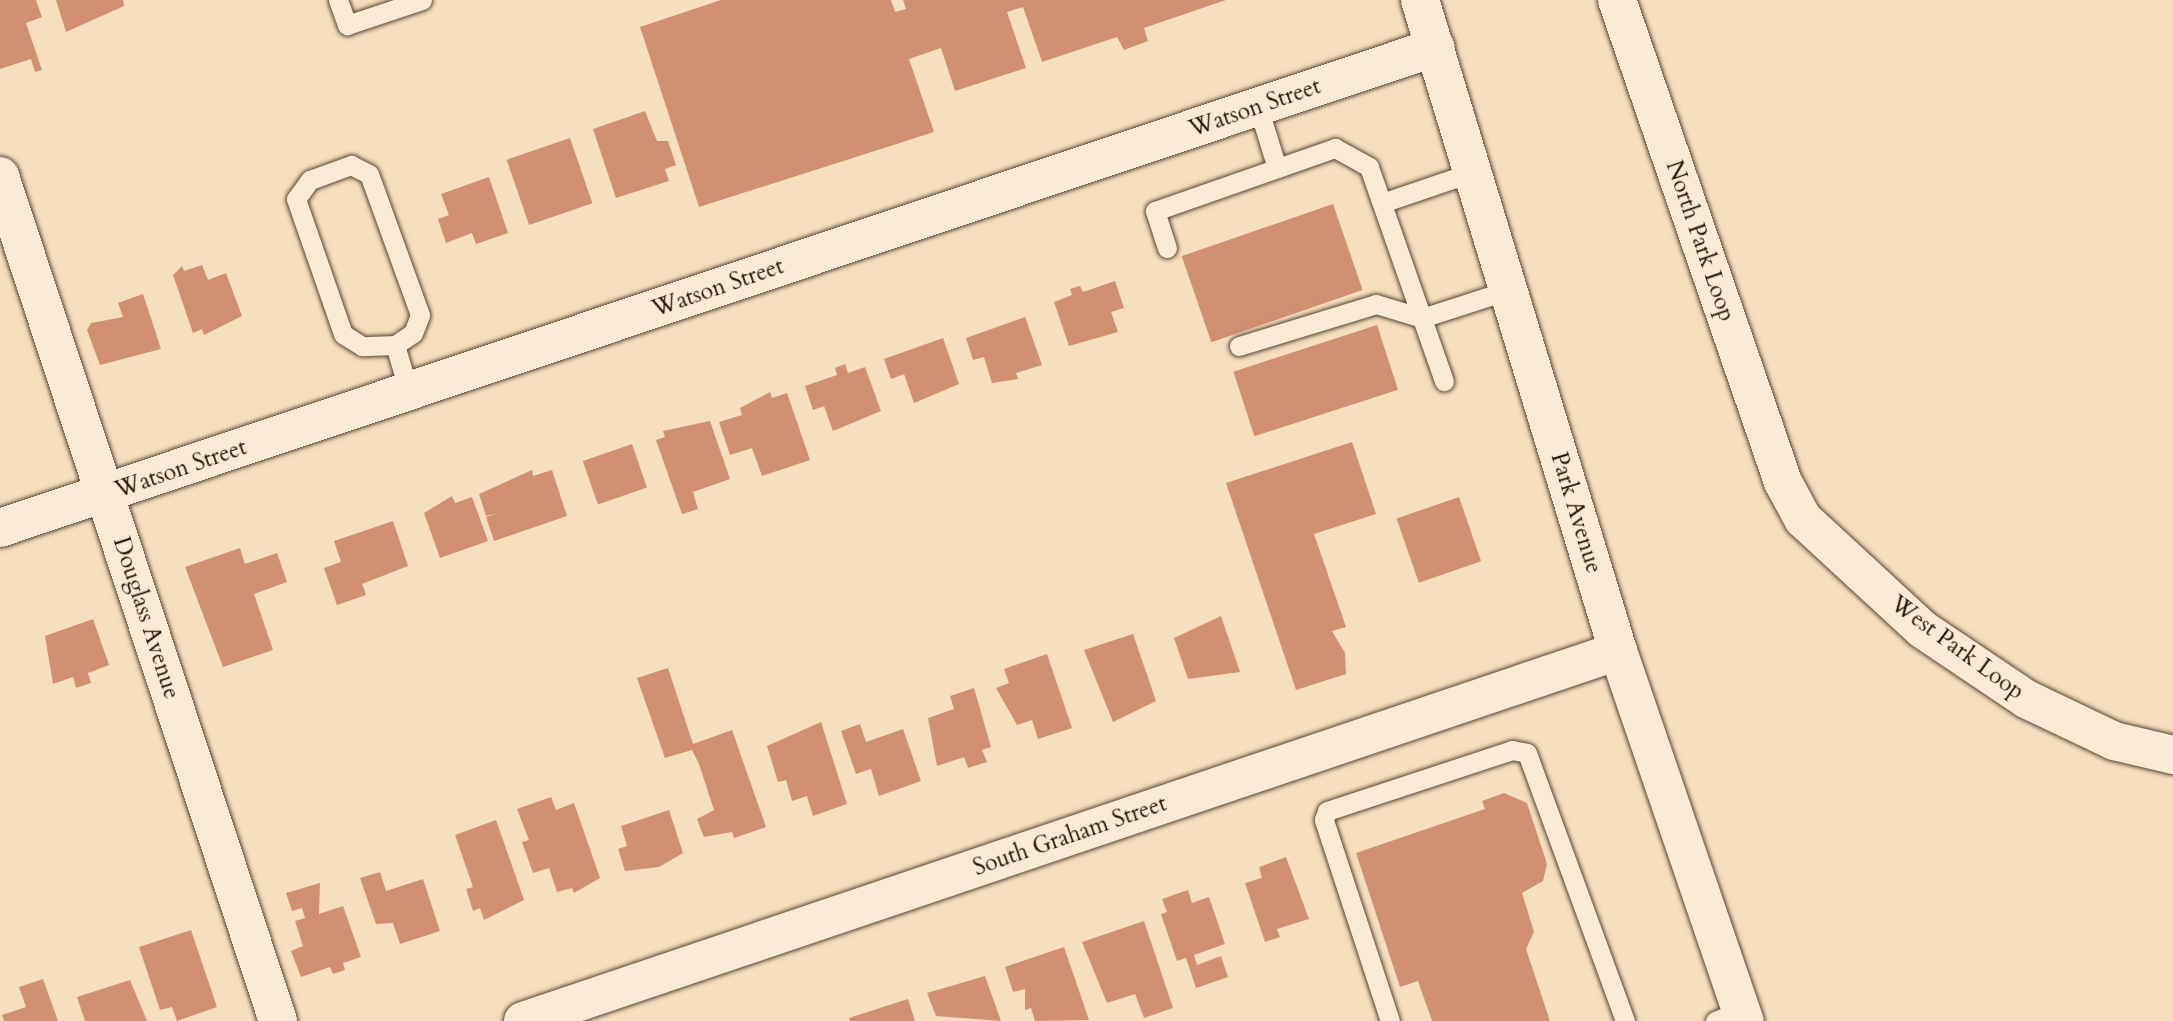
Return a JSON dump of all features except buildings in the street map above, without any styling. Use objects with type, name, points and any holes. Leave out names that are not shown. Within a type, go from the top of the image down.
[{"type":"street","name":"Park Avenue","points":[[1419,0],[1436,47],[1618,651],[1734,1017]]},
{"type":"street","name":"North Park Loop","points":[[1617,0],[1783,482]]},
{"type":"street","name":"Watson Street","points":[[0,528],[1436,47]]},
{"type":"street","name":"Douglass Avenue","points":[[0,176],[278,1021]]},
{"type":"street","name":"West Park Loop","points":[[1783,482],[1803,519],[1922,629],[2026,699],[2115,741],[2173,755]]},
{"type":"street","name":"South Graham Street","points":[[523,1021],[1618,651]]},
{"type":"lane","points":[[338,0],[347,25],[422,0]]},
{"type":"lane","points":[[1258,107],[1277,168]]},
{"type":"lane","points":[[1167,247],[1155,211],[1335,148],[1369,167],[1444,381]]},
{"type":"lane","points":[[351,165],[369,174],[421,315],[413,333],[396,345],[362,346],[343,334],[296,199],[310,180],[351,165]]},
{"type":"lane","points":[[1382,203],[1473,172]]},
{"type":"lane","points":[[1238,346],[1376,304],[1422,318],[1508,290]]},
{"type":"lane","points":[[396,345],[409,392]]},
{"type":"lane","points":[[1390,1021],[1324,820],[1327,811],[1512,750],[1527,753],[1625,1021]]}]
